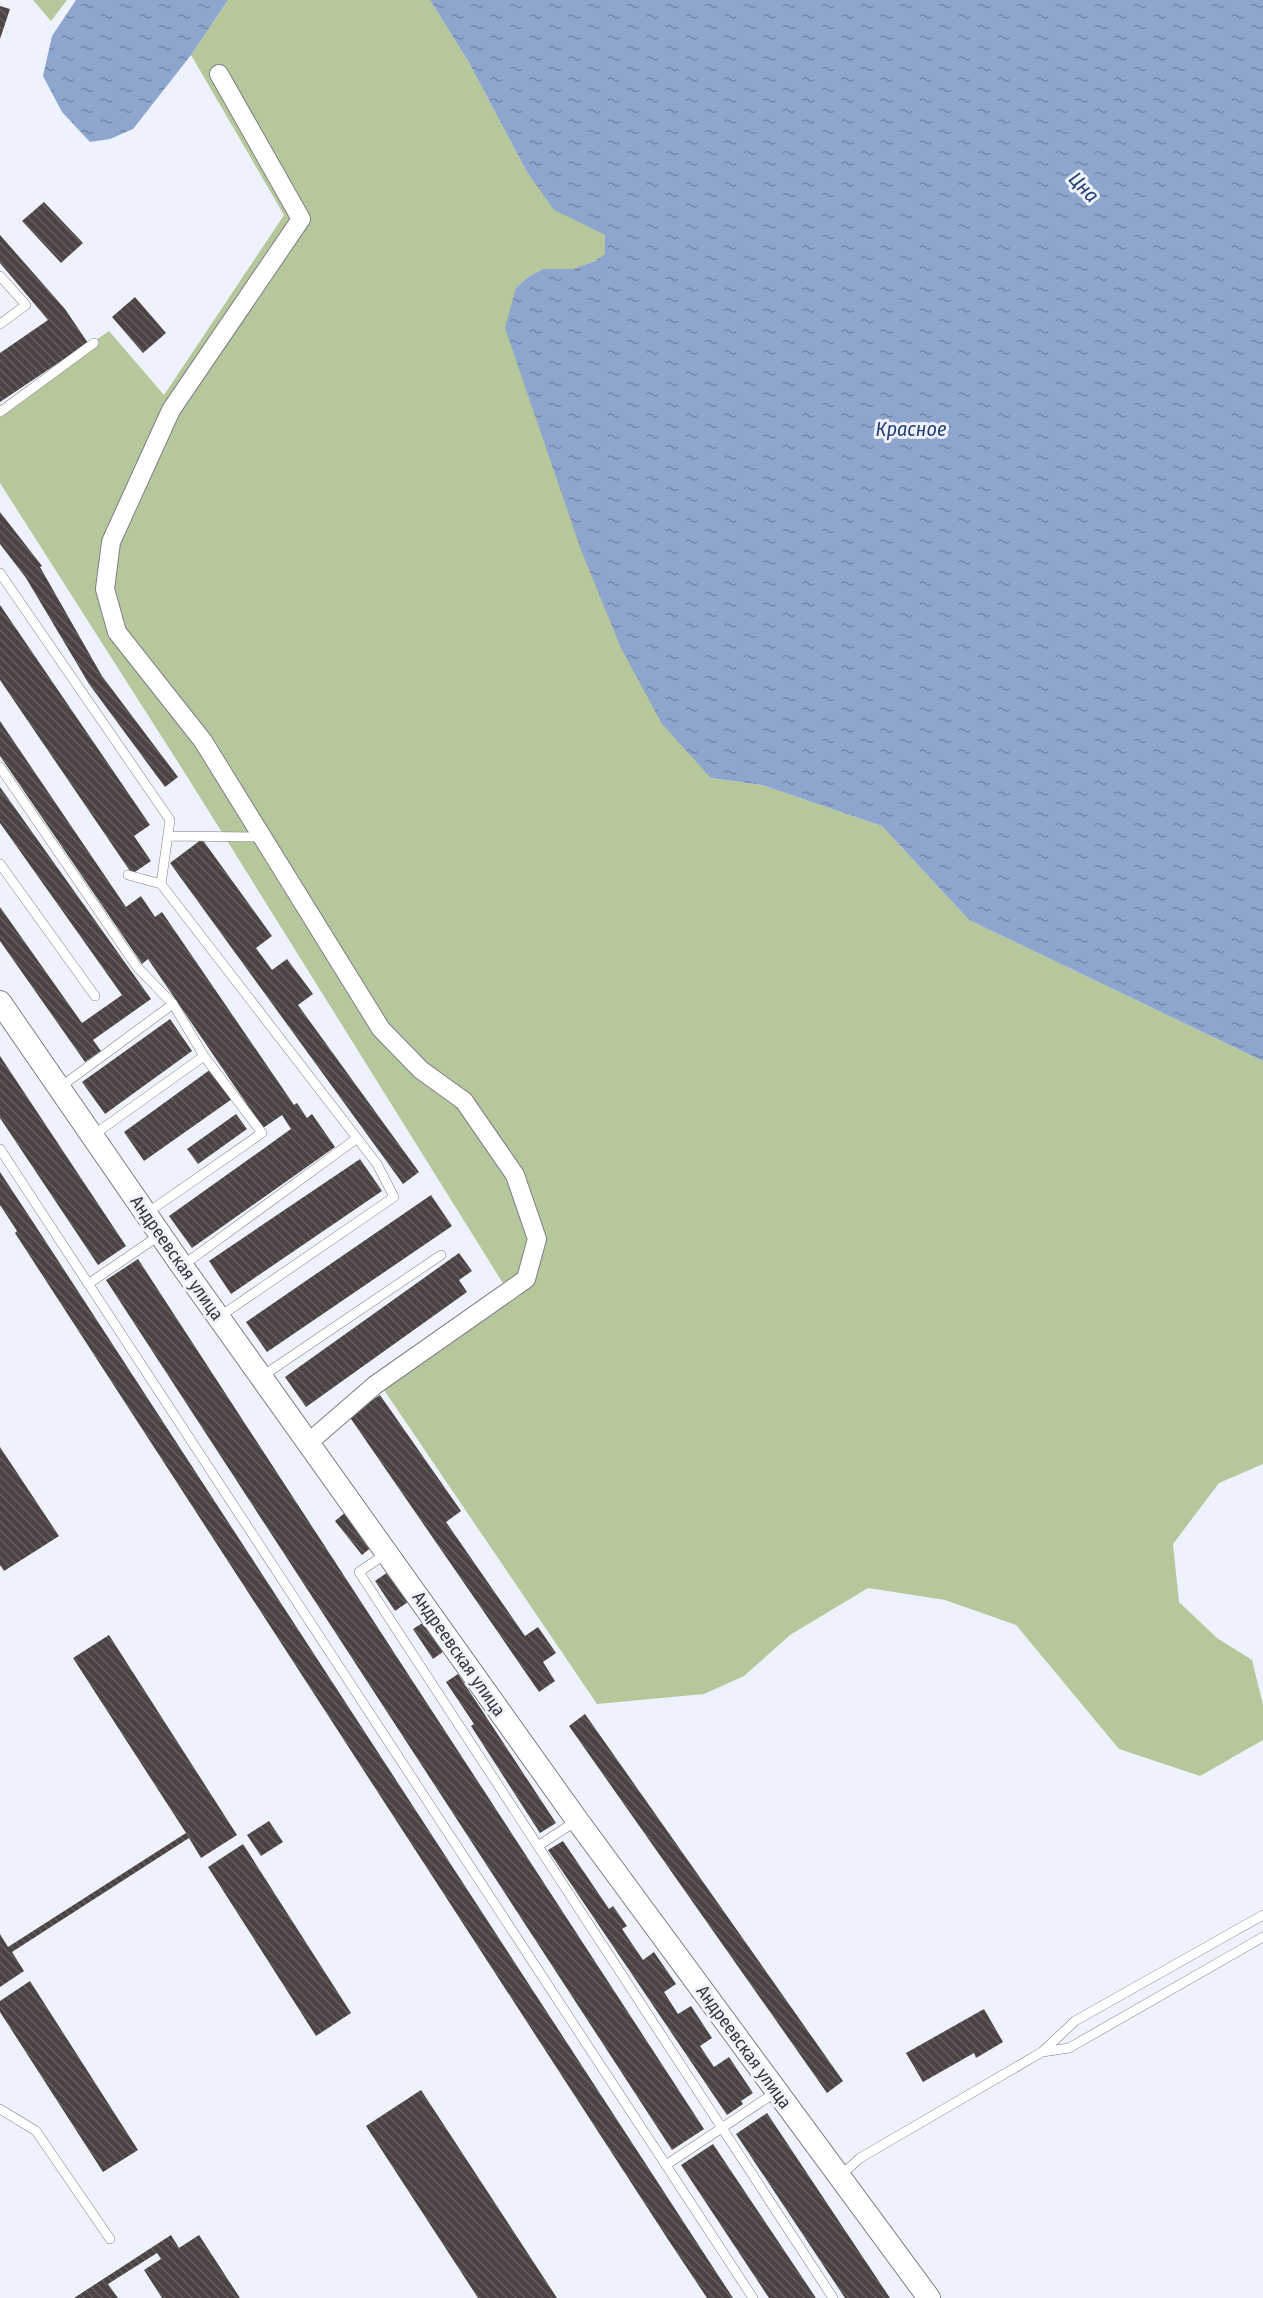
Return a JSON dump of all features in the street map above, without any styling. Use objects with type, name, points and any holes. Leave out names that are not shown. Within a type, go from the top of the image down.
[{"type":"street","points":[[219,74],[301,219],[171,410],[111,542],[105,589],[117,632],[203,741],[381,1029],[421,1070],[464,1101],[515,1175],[537,1239],[526,1279],[375,1385],[308,1443]]},
{"type":"street","name":"Андреевская улица","points":[[0,1002],[160,1235],[577,1820],[929,2298]]},
{"type":"lane","points":[[0,276],[27,305],[0,324]]},
{"type":"lane","points":[[0,412],[94,343]]},
{"type":"lane","points":[[0,573],[170,820],[161,884]]},
{"type":"lane","points":[[0,767],[137,967],[173,1004],[204,1056],[262,1133],[146,1214]]},
{"type":"lane","points":[[168,836],[262,837]]},
{"type":"lane","points":[[0,864],[95,996]]},
{"type":"lane","points":[[128,875],[161,884],[377,1164],[394,1197],[219,1317]]},
{"type":"lane","points":[[59,1088],[173,1004]]},
{"type":"lane","points":[[92,1136],[204,1056]]},
{"type":"lane","points":[[182,1266],[356,1139]]},
{"type":"lane","points":[[0,1149],[753,2298]]},
{"type":"lane","points":[[88,1284],[160,1235]]},
{"type":"lane","points":[[261,1377],[441,1255]]},
{"type":"lane","points":[[387,1553],[359,1572],[833,2298]]},
{"type":"lane","points":[[538,1846],[577,1820]]},
{"type":"lane","points":[[840,2176],[860,2158],[1041,2052],[1076,2021],[1263,1915]]},
{"type":"lane","points":[[1041,2052],[1069,2048],[1263,1937]]},
{"type":"lane","points":[[666,2165],[776,2092]]},
{"type":"lane","points":[[0,2109],[36,2131],[110,2239]]},
{"type":"green space","points":[[33,0],[67,0],[51,21]]},
{"type":"green space","points":[[228,0],[430,0],[468,61],[527,172],[554,209],[605,235],[606,254],[595,261],[573,269],[543,269],[528,277],[516,288],[711,778],[762,785],[882,826],[969,920],[1263,1061],[1263,1464],[1219,1483],[1173,1544],[1179,1602],[1217,1638],[1252,1660],[1263,1705],[1263,1740],[1200,1776],[1119,1749],[1016,1625],[945,1600],[868,1588],[790,1635],[744,1676],[704,1694],[597,1704],[382,1387],[509,1293],[188,778],[0,483],[0,407],[109,331],[164,395],[284,215],[191,55]]},
{"type":"water","points":[[76,0],[228,0],[191,55],[133,129],[110,139],[90,142],[62,112],[43,76],[52,36]]},
{"type":"water","name":"Красное","points":[[430,0],[1263,0],[1263,1061],[969,920],[882,826],[762,785],[711,778],[662,724],[621,648],[581,550],[505,328],[516,288],[528,277],[543,269],[573,269],[595,261],[605,254],[605,235],[554,210],[527,172],[468,61]]},
{"type":"building","points":[[0,6],[10,9],[0,39]]},
{"type":"building","points":[[44,202],[83,243],[61,263],[22,221]]},
{"type":"building","points":[[0,235],[65,309],[88,343],[0,402],[0,353],[48,320],[0,263]]},
{"type":"building","points":[[135,297],[166,333],[143,353],[112,317]]},
{"type":"building","points":[[0,512],[42,566],[40,567],[102,676],[178,777],[165,787],[89,684],[26,578],[0,544]]},
{"type":"building","points":[[0,605],[150,825],[134,836],[151,861],[132,874],[0,680]]},
{"type":"building","points":[[0,721],[126,907],[141,896],[155,917],[162,912],[294,1105],[297,1103],[307,1118],[312,1114],[335,1147],[192,1248],[169,1216],[291,1129],[282,1115],[263,1128],[148,959],[142,964],[0,756]]},
{"type":"building","points":[[0,787],[151,999],[93,1040],[101,1051],[85,1062],[0,941],[0,907],[82,1023],[122,995],[0,823]]},
{"type":"building","points":[[202,839],[272,936],[256,948],[272,970],[287,959],[313,994],[298,1005],[419,1172],[403,1184],[170,863]]},
{"type":"building","points":[[170,1019],[192,1051],[105,1114],[82,1082]]},
{"type":"building","points":[[0,1056],[126,1246],[98,1265],[0,1118]]},
{"type":"building","points":[[211,1069],[232,1099],[144,1161],[124,1132]]},
{"type":"building","points":[[236,1114],[247,1129],[198,1164],[187,1149]]},
{"type":"building","points":[[360,1159],[382,1191],[231,1294],[209,1261]]},
{"type":"building","points":[[0,1172],[733,2298],[707,2298],[669,2241],[15,1233],[17,1231],[0,1205]]},
{"type":"building","points":[[431,1195],[452,1226],[267,1352],[246,1322]]},
{"type":"building","points":[[459,1253],[472,1271],[459,1280],[467,1292],[306,1407],[285,1377]]},
{"type":"building","points":[[138,1259],[704,2129],[672,2150],[106,1280]]},
{"type":"building","points":[[380,1395],[461,1511],[446,1522],[525,1636],[538,1627],[556,1653],[543,1662],[555,1681],[539,1692],[349,1416]]},
{"type":"building","points":[[0,1447],[59,1536],[4,1571],[0,1565]]},
{"type":"building","points":[[347,1511],[374,1545],[362,1555],[335,1521]]},
{"type":"building","points":[[388,1572],[408,1602],[395,1611],[375,1581]]},
{"type":"building","points":[[424,1622],[444,1651],[433,1659],[413,1629]]},
{"type":"building","points":[[109,1635],[237,1835],[201,1858],[189,1838],[12,1952],[24,1971],[0,1987],[0,1934],[8,1947],[186,1833],[73,1658]]},
{"type":"building","points":[[458,1674],[556,1823],[540,1833],[471,1726],[474,1724],[446,1682]]},
{"type":"building","points":[[585,1714],[843,2081],[827,2093],[569,1726]]},
{"type":"building","points":[[269,1821],[283,1842],[261,1856],[247,1835]]},
{"type":"building","points":[[563,1841],[609,1909],[613,1906],[627,1926],[622,1929],[643,1960],[654,1952],[676,1984],[664,1992],[678,2014],[691,2006],[712,2038],[700,2046],[714,2067],[729,2057],[753,2093],[741,2101],[743,2104],[727,2115],[548,1850]]},
{"type":"building","points":[[243,1844],[351,2013],[316,2036],[208,1867]]},
{"type":"building","points":[[30,1981],[138,2150],[103,2172],[0,2012],[0,2001]]},
{"type":"building","points":[[984,2009],[1003,2042],[976,2058],[974,2053],[923,2082],[906,2053]]},
{"type":"building","points":[[421,2090],[557,2298],[478,2298],[366,2126]]},
{"type":"building","points":[[767,2113],[890,2298],[845,2298],[736,2134]]},
{"type":"building","points":[[713,2144],[816,2298],[769,2298],[681,2165]]},
{"type":"building","points":[[171,2235],[179,2248],[199,2235],[240,2298],[162,2298],[144,2270],[161,2259],[157,2253],[108,2284],[118,2298],[74,2298]]},
{"type":"water label","name":"Цна","points":[[1084,187]]}]
